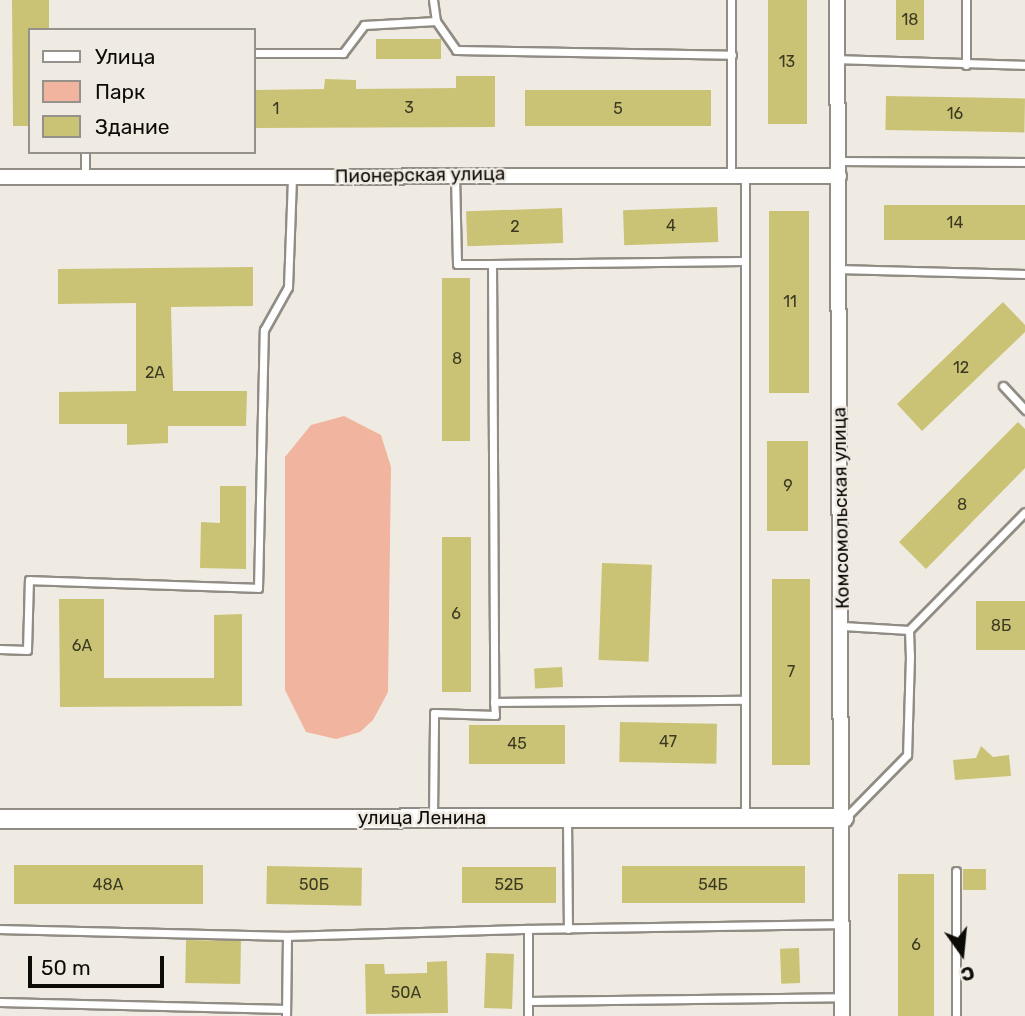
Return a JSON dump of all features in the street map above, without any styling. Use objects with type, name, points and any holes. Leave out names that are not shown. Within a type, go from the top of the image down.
[{"type":"street","name":"Комсомольская улица","points":[[837,0],[837,269],[844,818],[842,1016]]},
{"type":"street","name":"Пионерская улица","points":[[0,177],[292,177],[455,173],[738,176],[839,168]]},
{"type":"street","name":"улица Ленина","points":[[0,819],[844,818]]},
{"type":"lane","points":[[433,0],[436,20],[456,50],[732,55]]},
{"type":"lane","points":[[732,0],[732,55],[743,261],[745,818]]},
{"type":"lane","points":[[966,0],[966,65]]},
{"type":"lane","points":[[256,53],[343,53],[363,25],[436,20]]},
{"type":"lane","points":[[836,59],[1025,65]]},
{"type":"lane","points":[[85,154],[85,178]]},
{"type":"lane","points":[[839,168],[1025,162]]},
{"type":"lane","points":[[455,173],[457,264],[743,261]]},
{"type":"lane","points":[[0,649],[27,650],[29,580],[258,588],[264,330],[288,287],[292,177]]},
{"type":"lane","points":[[433,818],[434,713],[495,715],[492,264]]},
{"type":"lane","points":[[837,269],[1025,274]]},
{"type":"lane","points":[[1003,386],[1025,410]]},
{"type":"lane","points":[[844,818],[907,755],[909,630],[1025,512]]},
{"type":"lane","points":[[843,626],[909,630]]},
{"type":"lane","points":[[494,702],[744,700]]},
{"type":"lane","points":[[567,817],[568,929]]},
{"type":"lane","points":[[956,871],[956,1016]]},
{"type":"lane","points":[[0,929],[287,936],[842,924]]},
{"type":"lane","points":[[527,1016],[528,929]]},
{"type":"lane","points":[[0,1002],[286,1012],[287,936]]},
{"type":"lane","points":[[528,1001],[842,997]]},
{"type":"green space","points":[[344,416],[381,435],[391,467],[388,692],[373,720],[360,732],[336,739],[306,732],[285,690],[285,457],[311,425]]},
{"type":"building","points":[[12,0],[49,0],[49,28],[28,28],[28,126],[13,126]]},
{"type":"building","points":[[768,0],[807,0],[807,124],[768,124]]},
{"type":"building","points":[[896,0],[924,0],[924,40],[896,40]]},
{"type":"building","points":[[376,39],[441,39],[441,59],[376,59]]},
{"type":"building","points":[[456,76],[495,76],[495,127],[256,128],[256,90],[324,89],[325,79],[356,80],[356,89],[456,88]]},
{"type":"building","points":[[525,90],[711,90],[711,126],[525,126]]},
{"type":"building","points":[[886,96],[1025,98],[1024,132],[885,130]]},
{"type":"building","points":[[884,205],[1025,205],[1025,240],[884,240]]},
{"type":"building","points":[[717,207],[718,242],[624,245],[623,210]]},
{"type":"building","points":[[562,208],[563,243],[467,246],[466,211]]},
{"type":"building","points":[[769,211],[809,211],[809,393],[769,393]]},
{"type":"building","points":[[253,267],[253,306],[171,307],[173,391],[247,391],[246,426],[168,426],[168,443],[127,445],[127,424],[59,424],[59,392],[136,391],[136,303],[58,304],[58,269]]},
{"type":"building","points":[[442,278],[470,278],[470,441],[442,441]]},
{"type":"building","points":[[1003,302],[1025,325],[1025,332],[922,431],[897,404]]},
{"type":"building","points":[[1018,422],[1025,429],[1025,468],[926,569],[899,542]]},
{"type":"building","points":[[767,441],[808,441],[808,531],[767,531]]},
{"type":"building","points":[[220,486],[246,486],[246,569],[200,568],[201,522],[220,523]]},
{"type":"building","points":[[442,537],[471,537],[471,692],[442,692]]},
{"type":"building","points":[[602,563],[652,565],[649,662],[599,660]]},
{"type":"building","points":[[772,579],[810,579],[810,765],[772,765]]},
{"type":"building","points":[[59,599],[104,599],[104,678],[214,678],[214,615],[242,614],[242,706],[60,707]]},
{"type":"building","points":[[976,601],[1025,601],[1025,650],[976,650]]},
{"type":"building","points":[[562,667],[563,687],[535,688],[534,668]]},
{"type":"building","points":[[620,722],[717,724],[716,764],[619,762]]},
{"type":"building","points":[[469,725],[565,725],[565,764],[469,764]]},
{"type":"building","points":[[981,746],[993,757],[1009,755],[1011,776],[955,780],[953,760],[976,758]]},
{"type":"building","points":[[14,865],[203,865],[203,904],[14,904]]},
{"type":"building","points":[[267,866],[362,868],[361,906],[266,904]]},
{"type":"building","points":[[622,866],[805,866],[805,903],[622,903]]},
{"type":"building","points":[[462,867],[556,867],[556,903],[462,903]]},
{"type":"building","points":[[963,869],[986,869],[986,890],[963,890]]},
{"type":"building","points":[[898,874],[934,874],[934,1016],[898,1016]]},
{"type":"building","points":[[186,940],[241,941],[240,984],[185,983]]},
{"type":"building","points":[[799,948],[800,983],[781,984],[780,949]]},
{"type":"building","points":[[486,953],[514,954],[512,1009],[484,1008]]},
{"type":"building","points":[[447,961],[448,1013],[366,1014],[365,964],[384,964],[385,974],[427,973],[427,962]]}]
